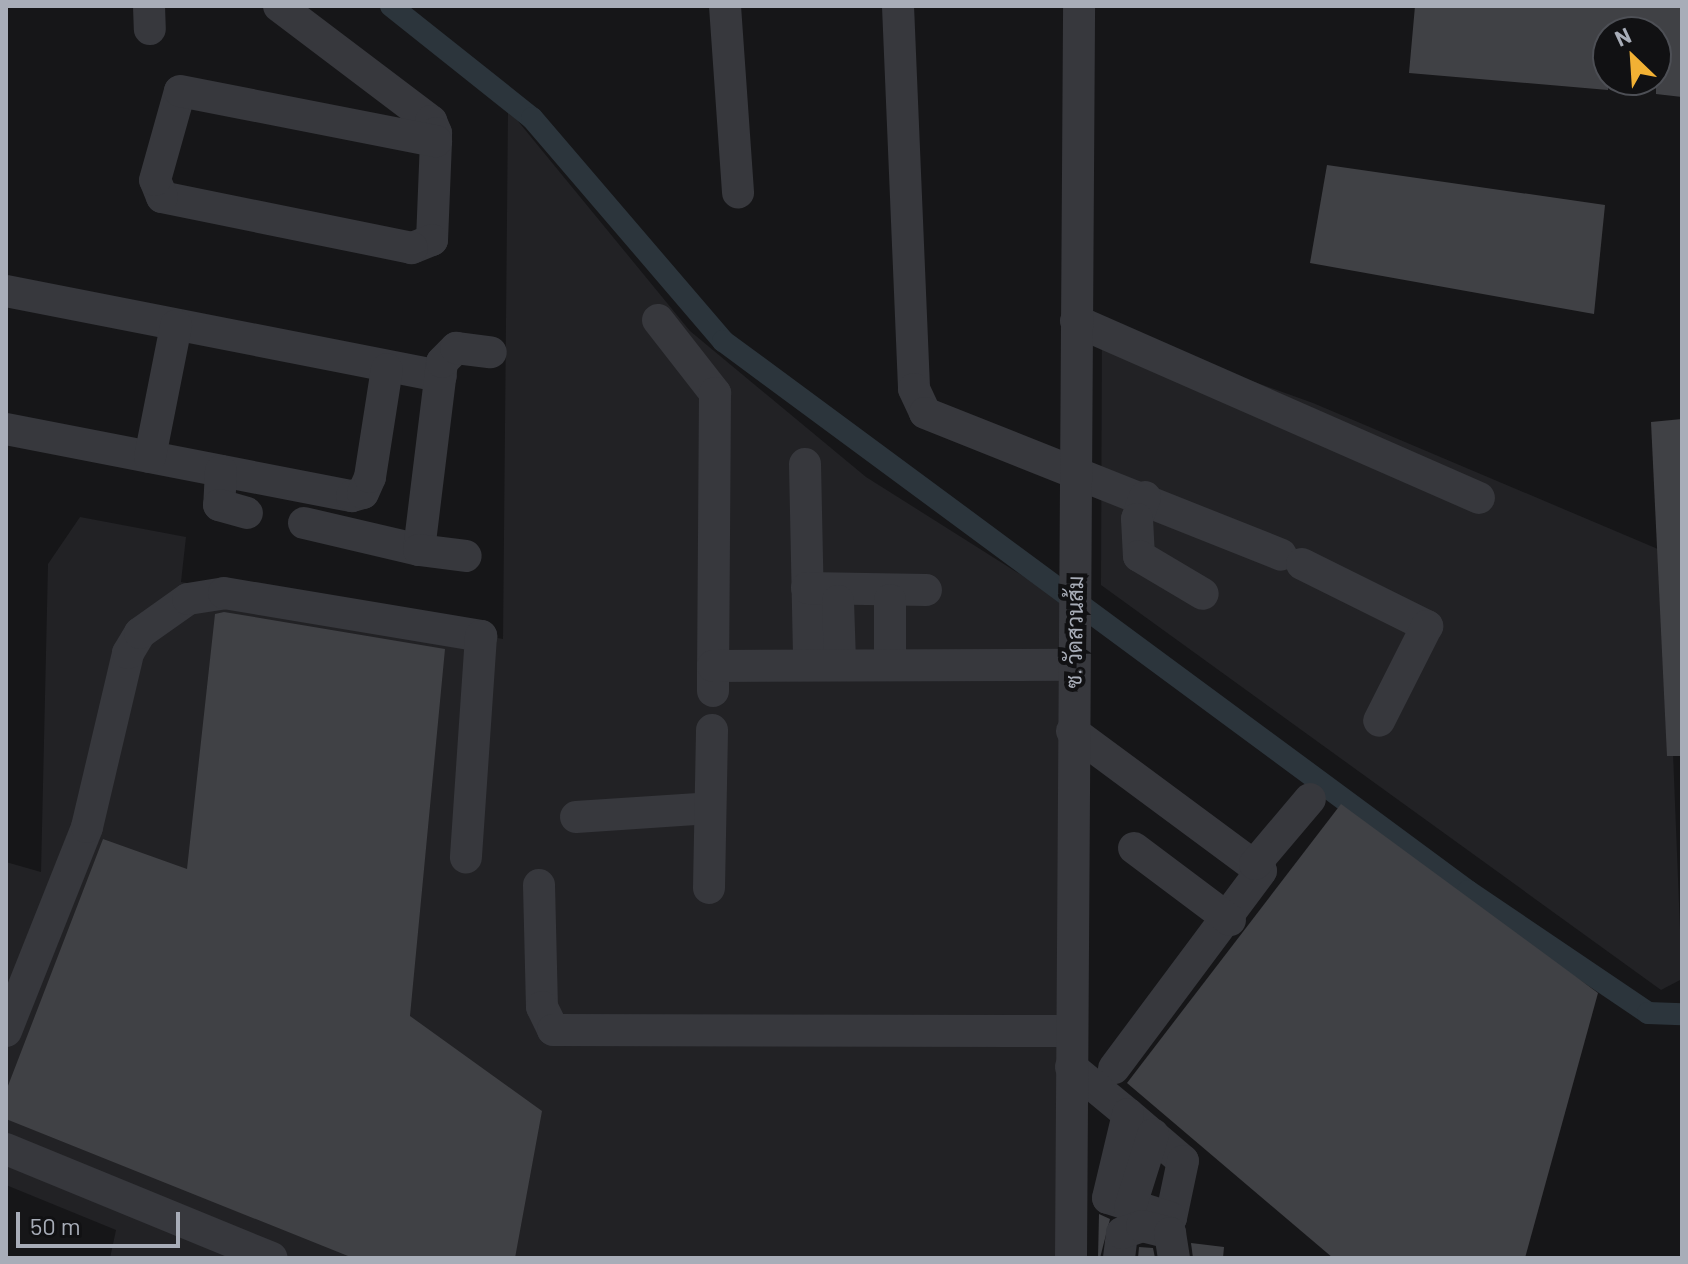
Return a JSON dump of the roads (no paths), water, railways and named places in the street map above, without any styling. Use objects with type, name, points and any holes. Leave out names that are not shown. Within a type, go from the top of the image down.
[{"type":"street","points":[[279,6],[423,111],[436,141],[432,240],[423,247],[162,197],[155,189],[180,91],[436,141]]},
{"type":"street","points":[[725,6],[738,193]]},
{"type":"street","points":[[898,6],[916,397],[932,421],[1074,466],[1291,560],[1427,626],[1379,721]]},
{"type":"street","name":"ซ. วัดสวนส้ม","points":[[1071,1258],[1079,6]]},
{"type":"street","points":[[6,291],[387,369],[441,376]]},
{"type":"street","points":[[658,320],[697,365],[717,406],[713,678],[824,662],[1073,665]]},
{"type":"street","points":[[1076,321],[1479,498]]},
{"type":"street","points":[[150,457],[176,326]]},
{"type":"street","points":[[419,550],[441,376],[447,351],[491,352]]},
{"type":"street","points":[[6,429],[221,471],[363,493],[387,369]]},
{"type":"street","points":[[805,464],[807,588],[824,662]]},
{"type":"street","points":[[221,471],[219,505],[247,513]]},
{"type":"street","points":[[1145,497],[1137,519],[1139,556],[1203,594]]},
{"type":"street","points":[[304,523],[419,550],[466,556]]},
{"type":"street","points":[[807,588],[926,590]]},
{"type":"street","points":[[6,1031],[87,827],[128,653],[140,633],[188,599],[224,593],[481,636],[466,857]]},
{"type":"street","points":[[890,600],[890,663]]},
{"type":"street","points":[[824,662],[838,601]]},
{"type":"street","points":[[709,888],[712,730]]},
{"type":"street","points":[[1072,731],[1255,864],[1261,880],[1114,1068]]},
{"type":"street","points":[[1255,864],[1310,799]]},
{"type":"street","points":[[576,817],[710,808]]},
{"type":"street","points":[[1134,848],[1230,920]]},
{"type":"street","points":[[539,885],[542,1007],[553,1030],[1071,1031]]},
{"type":"street","points":[[1071,1067],[1128,1114],[1153,1135],[1186,1165],[1176,1214],[1161,1218],[1108,1198],[1128,1114]]},
{"type":"street","points":[[1130,1208],[1153,1135]]},
{"type":"street","points":[[6,1149],[272,1258]]},
{"type":"street","points":[[1119,1258],[1122,1233],[1142,1226],[1170,1233],[1174,1258]]},
{"type":"waterway","points":[[391,6],[532,118],[723,341],[1468,891],[1648,1013],[1682,1014]]}]
